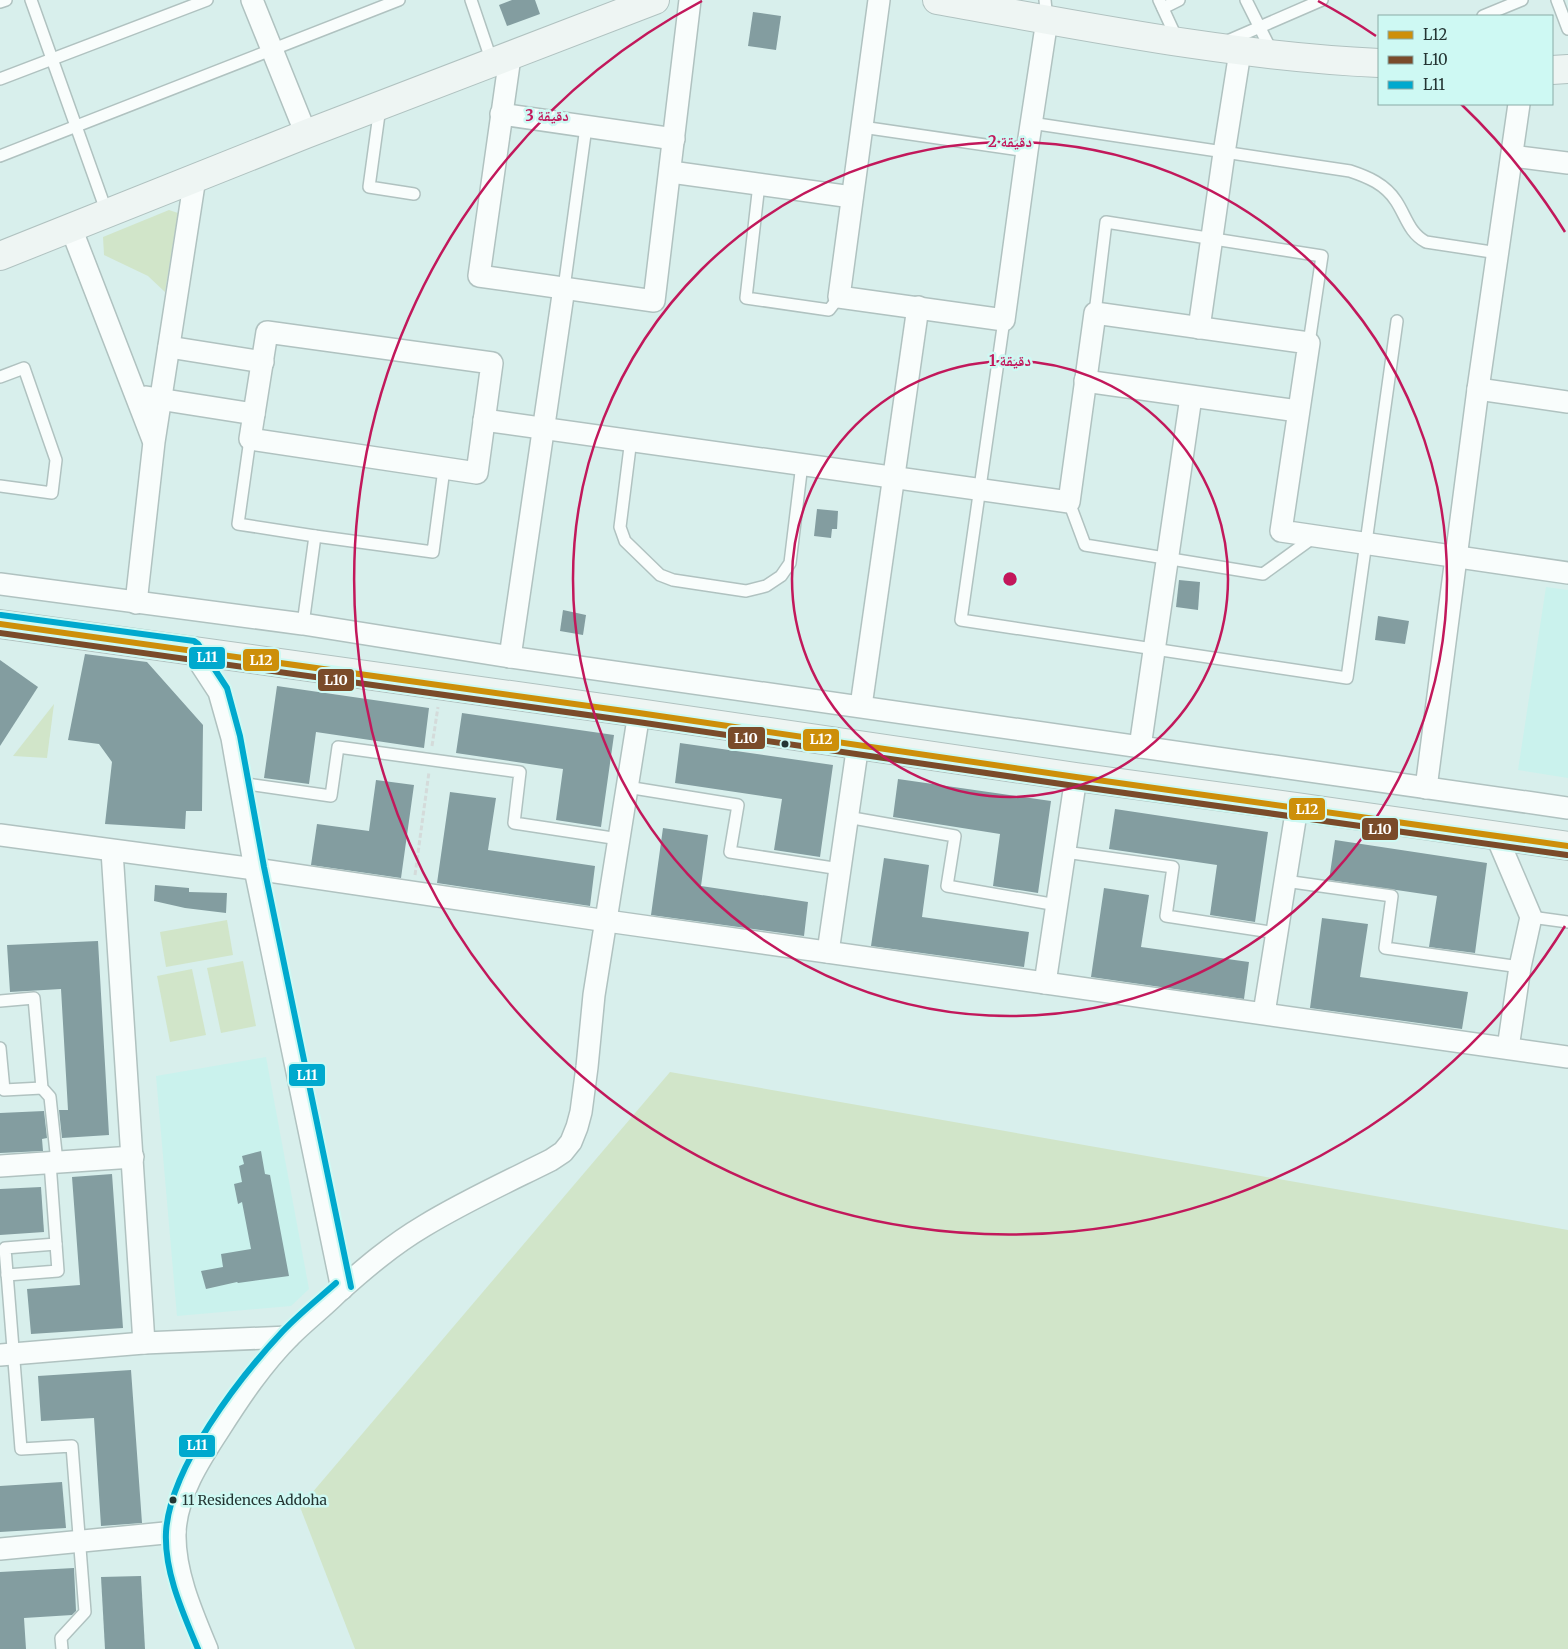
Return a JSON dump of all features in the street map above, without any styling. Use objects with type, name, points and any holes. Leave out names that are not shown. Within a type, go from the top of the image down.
[{"type":"street","points":[[252,0],[306,134]]},
{"type":"street","points":[[0,256],[306,134],[655,0]]},
{"type":"street","points":[[501,60],[501,114],[478,276],[654,301],[671,172],[690,0]]},
{"type":"street","points":[[879,0],[839,297],[1004,320],[1046,10]]},
{"type":"street","points":[[943,1],[1046,10],[1178,42],[1240,52],[1377,62]]},
{"type":"street","points":[[1200,328],[1240,52]]},
{"type":"street","points":[[1553,70],[1568,69]]},
{"type":"street","points":[[1426,788],[1478,389],[1518,105]]},
{"type":"street","points":[[501,114],[674,139]]},
{"type":"street","points":[[1512,156],[1568,163]]},
{"type":"street","points":[[671,172],[852,197]]},
{"type":"street","points":[[136,603],[154,442],[195,178]]},
{"type":"street","points":[[71,228],[154,442]]},
{"type":"street","points":[[510,656],[564,288]]},
{"type":"street","points":[[860,706],[918,308]]},
{"type":"street","points":[[484,420],[1069,502],[1095,313],[1309,343],[1281,531],[1568,573]]},
{"type":"street","points":[[267,332],[492,363],[477,473],[250,439],[263,362],[267,332]]},
{"type":"street","points":[[169,347],[263,362]]},
{"type":"street","points":[[1085,381],[1298,411]]},
{"type":"street","points":[[1478,389],[1568,402]]},
{"type":"street","points":[[136,396],[254,414]]},
{"type":"street","points":[[1140,748],[1191,396]]},
{"type":"street","points":[[0,584],[303,624],[1140,748],[1568,808]]},
{"type":"street","points":[[0,624],[191,649],[1568,846]]},
{"type":"street","points":[[191,649],[219,692],[232,738],[255,870],[342,1289]]},
{"type":"street","points":[[207,1649],[185,1589],[178,1559],[175,1532],[181,1502],[194,1470],[234,1405],[256,1375],[289,1337],[381,1255],[423,1226],[552,1160],[563,1152],[571,1142],[577,1127],[584,1094],[594,995],[639,713]]},
{"type":"street","points":[[828,952],[858,744]]},
{"type":"street","points":[[1045,983],[1076,777]]},
{"type":"street","points":[[1264,1014],[1297,807]]},
{"type":"street","points":[[0,835],[1568,1057]]},
{"type":"street","points":[[1496,835],[1531,917],[1520,967],[1508,1048]]},
{"type":"street","points":[[112,851],[144,1343]]},
{"type":"street","points":[[0,1166],[133,1158]]},
{"type":"street","points":[[6,1354],[144,1343],[289,1337]]},
{"type":"street","points":[[0,1549],[175,1532]]},
{"type":"lane","points":[[0,2],[6,0]]},
{"type":"lane","points":[[32,0],[107,213]]},
{"type":"lane","points":[[0,80],[206,0]]},
{"type":"lane","points":[[0,156],[398,0]]},
{"type":"lane","points":[[471,0],[501,60]]},
{"type":"lane","points":[[1178,42],[1161,4],[1179,0]]},
{"type":"lane","points":[[1246,0],[1274,55]]},
{"type":"lane","points":[[1212,47],[1322,0]]},
{"type":"lane","points":[[1484,15],[1522,0]]},
{"type":"lane","points":[[1557,0],[1568,29]]},
{"type":"lane","points":[[381,105],[369,187],[414,194]]},
{"type":"lane","points":[[1031,123],[1350,171],[1369,178],[1384,188],[1395,200],[1412,230],[1426,242],[1498,253]]},
{"type":"lane","points":[[564,288],[586,127]]},
{"type":"lane","points":[[862,127],[1026,151]]},
{"type":"lane","points":[[758,184],[746,298],[829,310],[839,297]]},
{"type":"lane","points":[[1095,313],[1106,222],[1322,256],[1309,343]]},
{"type":"lane","points":[[1004,320],[961,620],[1347,678],[1396,322]]},
{"type":"lane","points":[[0,377],[24,368],[56,460],[52,493],[0,486]]},
{"type":"lane","points":[[250,439],[238,524],[315,536],[433,552],[444,469]]},
{"type":"lane","points":[[631,440],[620,527],[625,541],[660,575],[673,580],[737,590],[746,591],[766,586],[781,576],[790,563],[802,464]]},
{"type":"lane","points":[[1069,502],[1085,546],[1264,574],[1316,536]]},
{"type":"lane","points":[[303,624],[315,536]]},
{"type":"lane","points":[[240,783],[331,796],[338,747],[520,772],[514,823],[619,839]]},
{"type":"lane","points":[[627,787],[738,805],[730,852],[840,869]]},
{"type":"lane","points":[[847,817],[955,836],[947,886],[1057,905]]},
{"type":"lane","points":[[1064,852],[1173,867],[1166,916],[1277,933]]},
{"type":"lane","points":[[1285,881],[1392,896],[1385,948],[1520,967]]},
{"type":"lane","points":[[1531,917],[1568,922]]},
{"type":"lane","points":[[0,1001],[34,998],[42,1088],[50,1097],[58,1271],[7,1275]]},
{"type":"lane","points":[[0,1048],[4,1090],[42,1088]]},
{"type":"lane","points":[[56,1244],[5,1248],[7,1275],[6,1354],[22,1449],[72,1446],[85,1612],[61,1638],[62,1649]]},
{"type":"path","points":[[413,893],[441,685]]},
{"type":"shaded area","points":[[1546,587],[1568,590],[1568,778],[1518,770]]},
{"type":"shaded area","points":[[266,1057],[309,1289],[291,1306],[177,1316],[156,1076]]},
{"type":"green space","points":[[169,210],[178,213],[165,292],[148,276],[104,255],[103,237]]},
{"type":"green space","points":[[54,704],[47,758],[13,756]]},
{"type":"green space","points":[[227,920],[233,955],[166,967],[160,932]]},
{"type":"green space","points":[[243,961],[256,1026],[221,1033],[207,968]]},
{"type":"green space","points":[[192,969],[206,1035],[170,1042],[157,976]]},
{"type":"green space","points":[[670,1072],[1568,1230],[1568,1649],[355,1649],[300,1507]]},
{"type":"building","points":[[512,0],[535,0],[540,14],[507,26],[499,5]]},
{"type":"building","points":[[753,12],[781,16],[776,50],[748,46]]},
{"type":"building","points":[[817,509],[838,511],[837,529],[832,529],[831,538],[814,536]]},
{"type":"building","points":[[1179,580],[1200,582],[1198,610],[1176,607]]},
{"type":"building","points":[[563,610],[586,615],[583,635],[560,631]]},
{"type":"building","points":[[1378,616],[1409,621],[1405,644],[1375,640]]},
{"type":"building","points":[[85,654],[147,662],[203,725],[202,811],[186,811],[185,829],[105,824],[112,762],[99,744],[68,740]]},
{"type":"building","points":[[0,660],[38,687],[0,746]]},
{"type":"building","points":[[277,686],[429,708],[424,748],[316,732],[309,784],[264,778]]},
{"type":"building","points":[[462,713],[614,735],[601,827],[556,820],[563,769],[456,753]]},
{"type":"building","points":[[680,743],[833,765],[820,857],[774,850],[782,799],[675,783]]},
{"type":"building","points":[[898,779],[1051,801],[1038,893],[993,886],[1000,834],[893,817]]},
{"type":"building","points":[[376,780],[414,785],[401,878],[311,865],[317,824],[369,831]]},
{"type":"building","points":[[450,792],[496,798],[488,850],[595,866],[590,906],[437,883]]},
{"type":"building","points":[[1115,809],[1268,832],[1255,922],[1210,915],[1217,865],[1109,849]]},
{"type":"building","points":[[663,828],[708,835],[701,886],[808,902],[804,936],[651,915]]},
{"type":"building","points":[[1335,840],[1487,863],[1475,953],[1429,947],[1437,896],[1329,880]]},
{"type":"building","points":[[884,858],[929,865],[922,917],[1029,932],[1024,967],[871,946]]},
{"type":"building","points":[[155,885],[189,888],[189,892],[227,893],[226,913],[185,908],[154,901]]},
{"type":"building","points":[[1104,888],[1149,895],[1141,947],[1249,962],[1244,999],[1091,977]]},
{"type":"building","points":[[1322,918],[1368,924],[1360,977],[1468,992],[1462,1029],[1310,1008]]},
{"type":"building","points":[[98,941],[109,1135],[62,1138],[59,1110],[68,1110],[61,989],[10,992],[7,945]]},
{"type":"building","points":[[44,1111],[47,1138],[42,1139],[43,1151],[0,1153],[0,1113]]},
{"type":"building","points":[[261,1151],[265,1174],[270,1175],[289,1276],[237,1282],[206,1289],[201,1271],[223,1267],[221,1254],[251,1249],[242,1202],[238,1204],[234,1184],[242,1182],[239,1166],[244,1164],[242,1156]]},
{"type":"building","points":[[112,1174],[123,1328],[31,1334],[27,1289],[80,1285],[72,1177]]},
{"type":"building","points":[[41,1187],[44,1232],[0,1235],[0,1189]]},
{"type":"building","points":[[131,1370],[142,1523],[101,1526],[94,1418],[41,1421],[38,1376]]},
{"type":"building","points":[[62,1482],[66,1528],[0,1532],[0,1486]]},
{"type":"building","points":[[74,1568],[76,1611],[72,1615],[24,1618],[26,1649],[0,1649],[0,1572]]},
{"type":"building","points":[[141,1576],[145,1649],[105,1649],[101,1577]]},
{"type":"transit line","name":"L11","points":[[1,615],[194,641],[198,644],[227,688],[240,736],[264,867],[351,1287]]},
{"type":"transit line","name":"L12","points":[[0,624],[1568,846]]},
{"type":"transit line","name":"L10","points":[[0,633],[1567,855]]},
{"type":"transit line","name":"L11","points":[[198,1649],[171,1577],[166,1547],[170,1507],[180,1480],[193,1452],[228,1398],[247,1373],[289,1325],[336,1283]]},
{"type":"place","name":"11 Residences Addoha","points":[[173,1500]]}]
